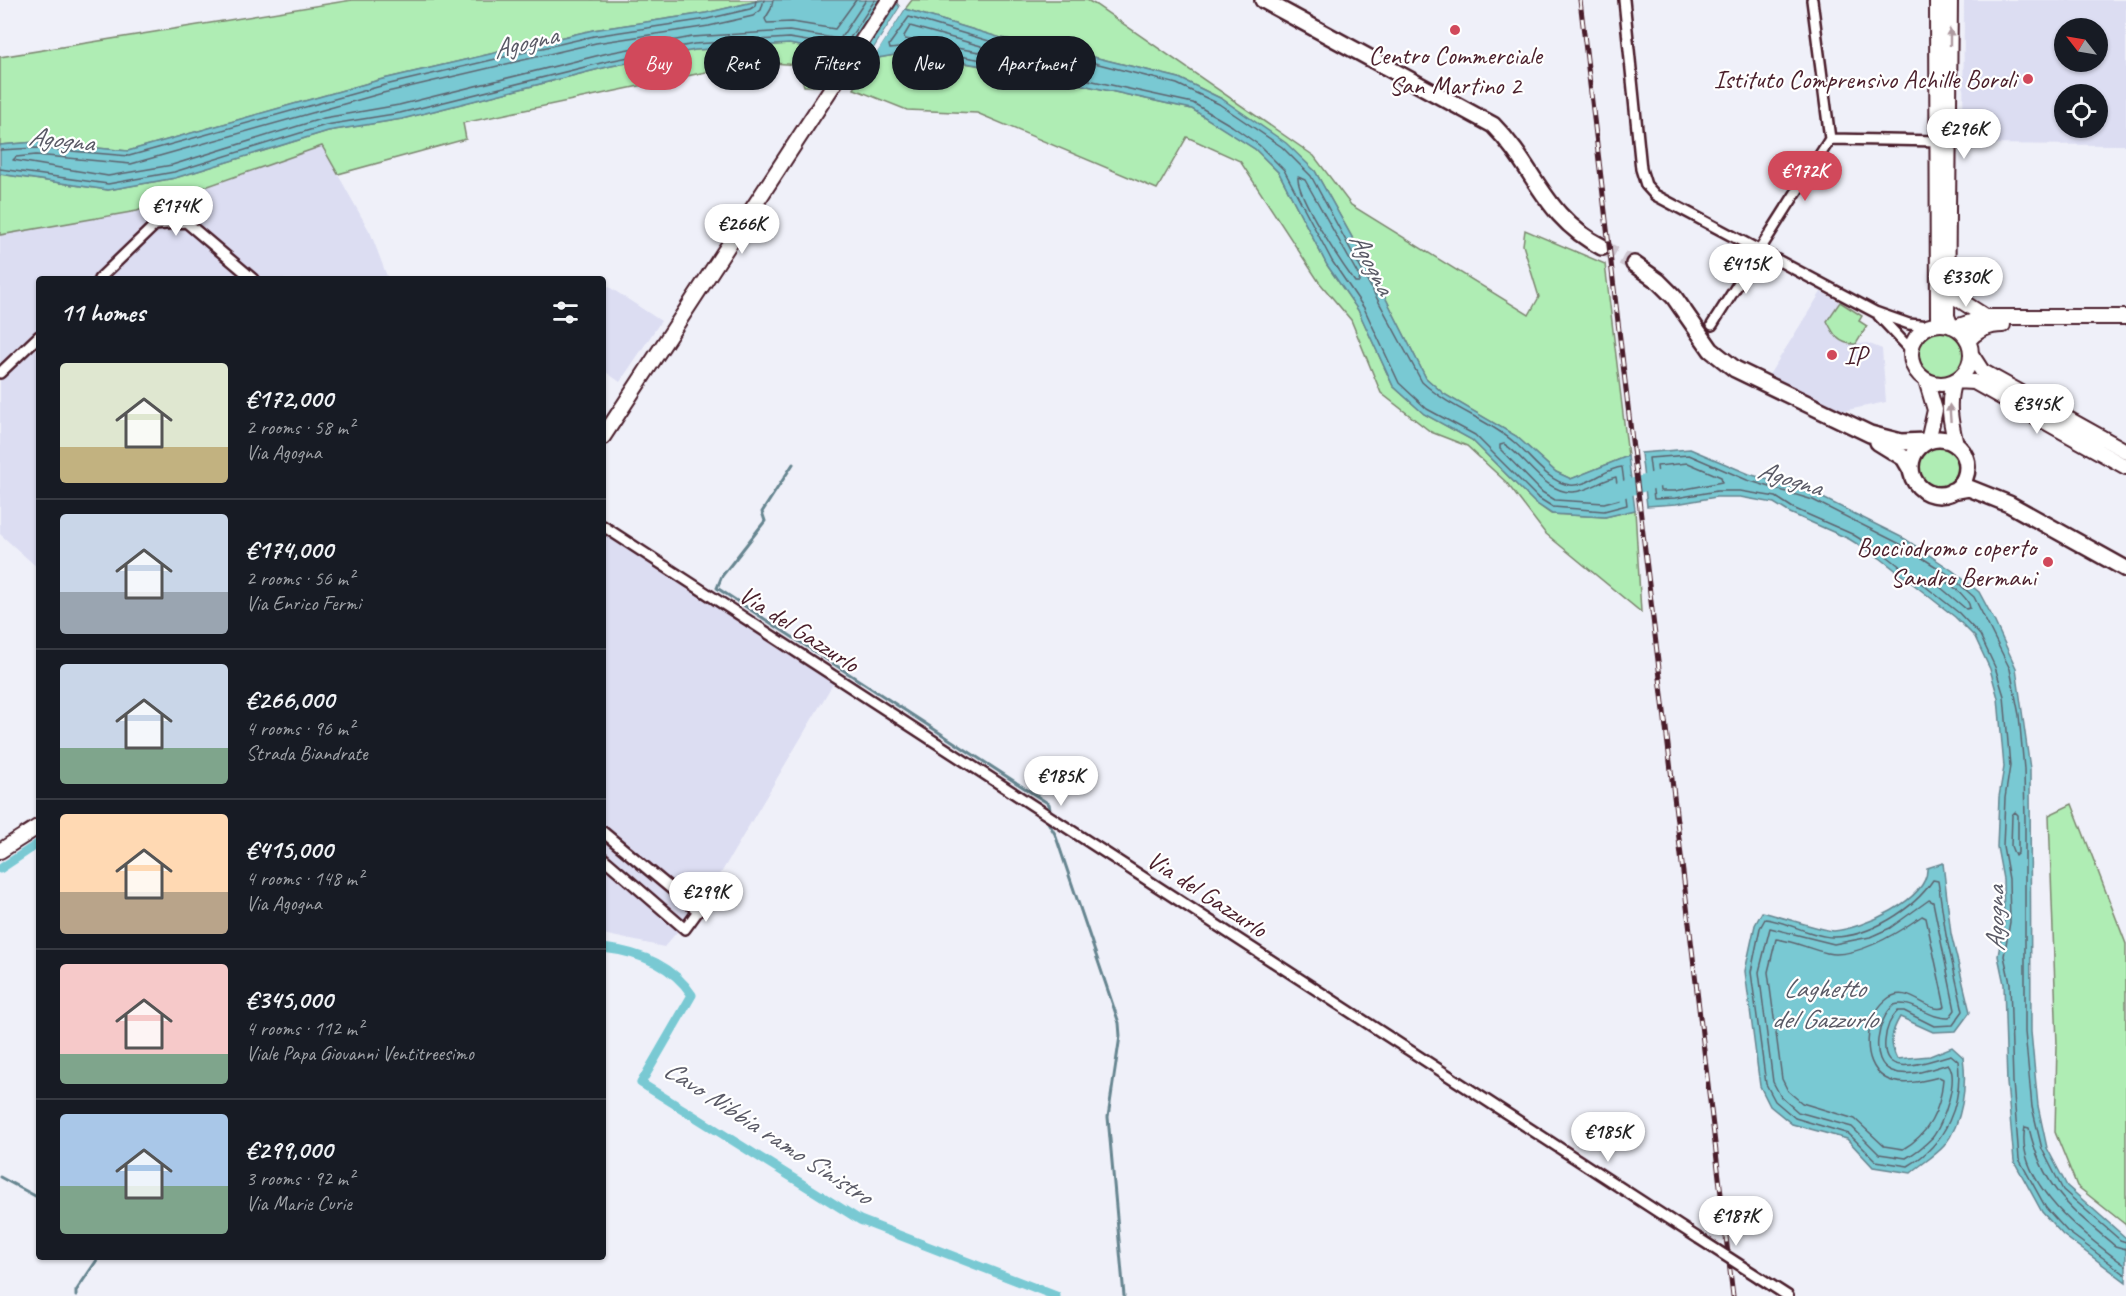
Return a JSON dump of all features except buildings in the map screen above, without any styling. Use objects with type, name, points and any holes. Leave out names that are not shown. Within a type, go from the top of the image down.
[{"type":"main road","points":[[1263,0],[1492,125],[1512,145],[1528,167],[1542,195],[1562,219],[1580,236],[1602,247]]},
{"type":"main road","points":[[1634,264],[1658,281],[1674,297],[1711,350],[1735,369],[1870,434],[1901,442],[1941,439],[1956,445],[1965,459],[1969,477],[1996,493],[2009,504]]},
{"type":"main road","points":[[1870,434],[1904,458],[1914,479],[1926,492],[1935,495],[1969,488],[2009,504],[2126,569]]},
{"type":"main road","points":[[1911,470],[1914,453],[1928,441]]},
{"type":"main road","points":[[1952,491],[1960,486],[1966,468]]},
{"type":"street","points":[[606,432],[889,0]]},
{"type":"street","points":[[1624,0],[1641,169],[1646,184],[1665,202],[1875,312],[1914,326],[1944,326],[1969,347],[1982,371],[2126,451]]},
{"type":"street","points":[[1712,325],[1830,139],[1812,0]]},
{"type":"street","points":[[1937,0],[1947,268],[1947,316],[1944,326]]},
{"type":"street","points":[[1944,326],[1943,141],[1950,0]]},
{"type":"street","points":[[1830,139],[1943,141]]},
{"type":"street","points":[[102,276],[155,225],[186,222],[249,276]]},
{"type":"street","points":[[1947,268],[1951,287],[1958,299],[1986,317]]},
{"type":"street","points":[[1875,312],[1911,350]]},
{"type":"street","points":[[1928,441],[1935,410],[1926,380],[1913,366],[1911,350],[1915,338],[1944,326],[1986,317],[2126,317]]},
{"type":"street","points":[[1956,445],[1949,416],[1950,391],[1954,381],[1968,368],[1969,347],[1973,334],[1998,324],[2126,326]]},
{"type":"street","points":[[0,374],[36,339]]},
{"type":"street","points":[[1926,380],[1945,384],[1954,381],[1974,382],[2126,467]]},
{"type":"street","name":"Via del Gazzurlo","points":[[606,528],[1788,1296]]},
{"type":"street","points":[[0,851],[36,828]]},
{"type":"street","points":[[606,834],[698,911],[685,929],[606,861]]},
{"type":"shaded area","name":"Istituto Comprensivo Achille Boroli","points":[[1964,0],[2126,0],[2126,145],[1963,144]]},
{"type":"shaded area","points":[[322,146],[371,234],[387,276],[36,276],[36,566],[0,534],[0,235],[137,211]]},
{"type":"shaded area","points":[[606,285],[661,321],[620,382],[606,372]]},
{"type":"shaded area","name":"IP","points":[[1821,292],[1840,302],[1827,321],[1848,345],[1867,343],[1882,349],[1886,402],[1838,412],[1767,378]]},
{"type":"shaded area","points":[[606,534],[834,682],[705,900],[664,947],[606,935]]},
{"type":"green space","points":[[352,0],[762,0],[706,13],[593,30],[379,80],[128,151],[36,142],[0,145],[0,57]]},
{"type":"green space","points":[[912,0],[1087,0],[1314,156],[1351,205],[1529,315],[1539,297],[1523,245],[1525,230],[1605,264],[1628,456],[1571,479],[1556,472],[1516,436],[1444,394],[1426,378],[1382,291],[1315,171],[1222,99],[1179,78],[1096,58],[1096,36],[994,36],[905,9]]},
{"type":"green space","points":[[780,45],[792,45],[792,65],[780,64]]},
{"type":"green space","points":[[704,49],[704,72],[692,75],[692,51]]},
{"type":"green space","points":[[892,55],[892,90],[964,90],[964,63],[976,65],[976,90],[1096,90],[1096,88],[1192,109],[1255,149],[1279,173],[1327,265],[1358,310],[1393,386],[1424,414],[1472,440],[1534,502],[1551,514],[1605,517],[1635,510],[1641,612],[1545,533],[1506,482],[1467,446],[1431,432],[1381,393],[1351,320],[1319,282],[1240,161],[1187,137],[1157,189],[977,113],[907,110],[857,90],[880,90],[880,58]]},
{"type":"green space","points":[[624,64],[624,89],[463,123],[466,139],[338,174],[322,146],[137,211],[0,235],[0,174],[108,190],[175,178],[328,131],[402,119]]},
{"type":"green space","points":[[1840,302],[1862,316],[1859,321],[1867,326],[1856,344],[1841,341],[1827,321]]},
{"type":"green space","points":[[1942,330],[1958,337],[1965,353],[1958,369],[1942,376],[1926,369],[1919,353],[1926,337]]},
{"type":"green space","points":[[1937,445],[1952,451],[1958,466],[1952,481],[1937,487],[1922,481],[1916,466],[1922,451]]},
{"type":"green space","points":[[2072,804],[2126,944],[2126,1225],[2077,1186],[2055,1132],[2057,1045],[2049,815]]},
{"type":"water","points":[[762,0],[882,0],[859,36],[792,36],[792,45],[780,45],[780,36],[704,36],[704,49],[692,51],[692,36],[624,36],[624,64],[402,119],[328,131],[175,178],[108,190],[0,174],[0,145],[36,142],[128,151],[379,80],[593,30],[706,13]]},
{"type":"water","points":[[894,0],[900,7],[880,39],[880,36],[872,36]]},
{"type":"water","points":[[905,9],[994,36],[976,36],[976,65],[964,63],[964,36],[892,36],[892,55],[880,58],[880,47]]},
{"type":"water","points":[[1096,58],[1179,78],[1222,99],[1286,143],[1315,171],[1382,291],[1426,378],[1444,394],[1516,436],[1556,472],[1571,479],[1628,456],[1635,510],[1605,517],[1552,514],[1534,502],[1472,440],[1424,414],[1393,386],[1358,310],[1327,265],[1279,173],[1255,149],[1192,109],[1096,88]]},
{"type":"water","points":[[1690,449],[1749,474],[1815,494],[1905,539],[1953,571],[1979,592],[1993,618],[2016,668],[2030,769],[2031,1032],[2038,1106],[2047,1148],[2067,1186],[2126,1238],[2126,1282],[2063,1235],[2042,1212],[2014,1161],[2007,1083],[2004,984],[1998,956],[2004,922],[2003,879],[1997,847],[1999,797],[2004,767],[1998,698],[1990,669],[1975,637],[1955,617],[1880,558],[1849,539],[1790,513],[1774,503],[1740,497],[1716,497],[1647,506],[1641,453]]},
{"type":"water","name":"Laghetto del Gazzurlo","points":[[1943,863],[1951,934],[1970,1012],[1956,1031],[1933,1032],[1900,1017],[1893,1033],[1892,1043],[1897,1059],[1930,1056],[1952,1047],[1963,1057],[1962,1103],[1956,1126],[1944,1146],[1911,1173],[1873,1167],[1847,1139],[1792,1124],[1770,1106],[1760,1086],[1745,971],[1755,925],[1762,912],[1834,931],[1860,925],[1876,919],[1906,901],[1925,880],[1927,868]]},
{"type":"pier","points":[[902,4],[906,7],[880,48],[880,39]]},
{"type":"waterway","points":[[793,464],[762,512],[765,521],[722,576],[717,588],[1049,804],[1050,810]]},
{"type":"waterway","name":"Agogna","points":[[1610,493],[1666,477]]},
{"type":"waterway","points":[[1046,819],[1055,834],[1119,1023],[1120,1036],[1108,1117],[1124,1296]]},
{"type":"waterway","name":"Cavo Nibbia ramo Sinistro","points":[[0,869],[36,845]]},
{"type":"waterway","name":"Cavo Nibbia ramo Sinistro","points":[[606,948],[653,961],[675,975],[692,995],[641,1083],[860,1220],[1056,1296]]},
{"type":"waterway","points":[[0,1177],[36,1196]]},
{"type":"waterway","points":[[76,1296],[76,1291],[97,1260]]},
{"type":"tunnel","points":[[1602,247],[1634,264]]},
{"type":"railway","points":[[1580,0],[1733,1296]]},
{"type":"place","name":"Centro Commerciale San Martino 2","points":[[1455,30]]},
{"type":"place","name":"Istituto Comprensivo Achille Boroli","points":[[2028,79]]},
{"type":"place","name":"IP","points":[[1832,355]]},
{"type":"place","name":"Bocciodromo coperto Sandro Bermani","points":[[2048,562]]}]
